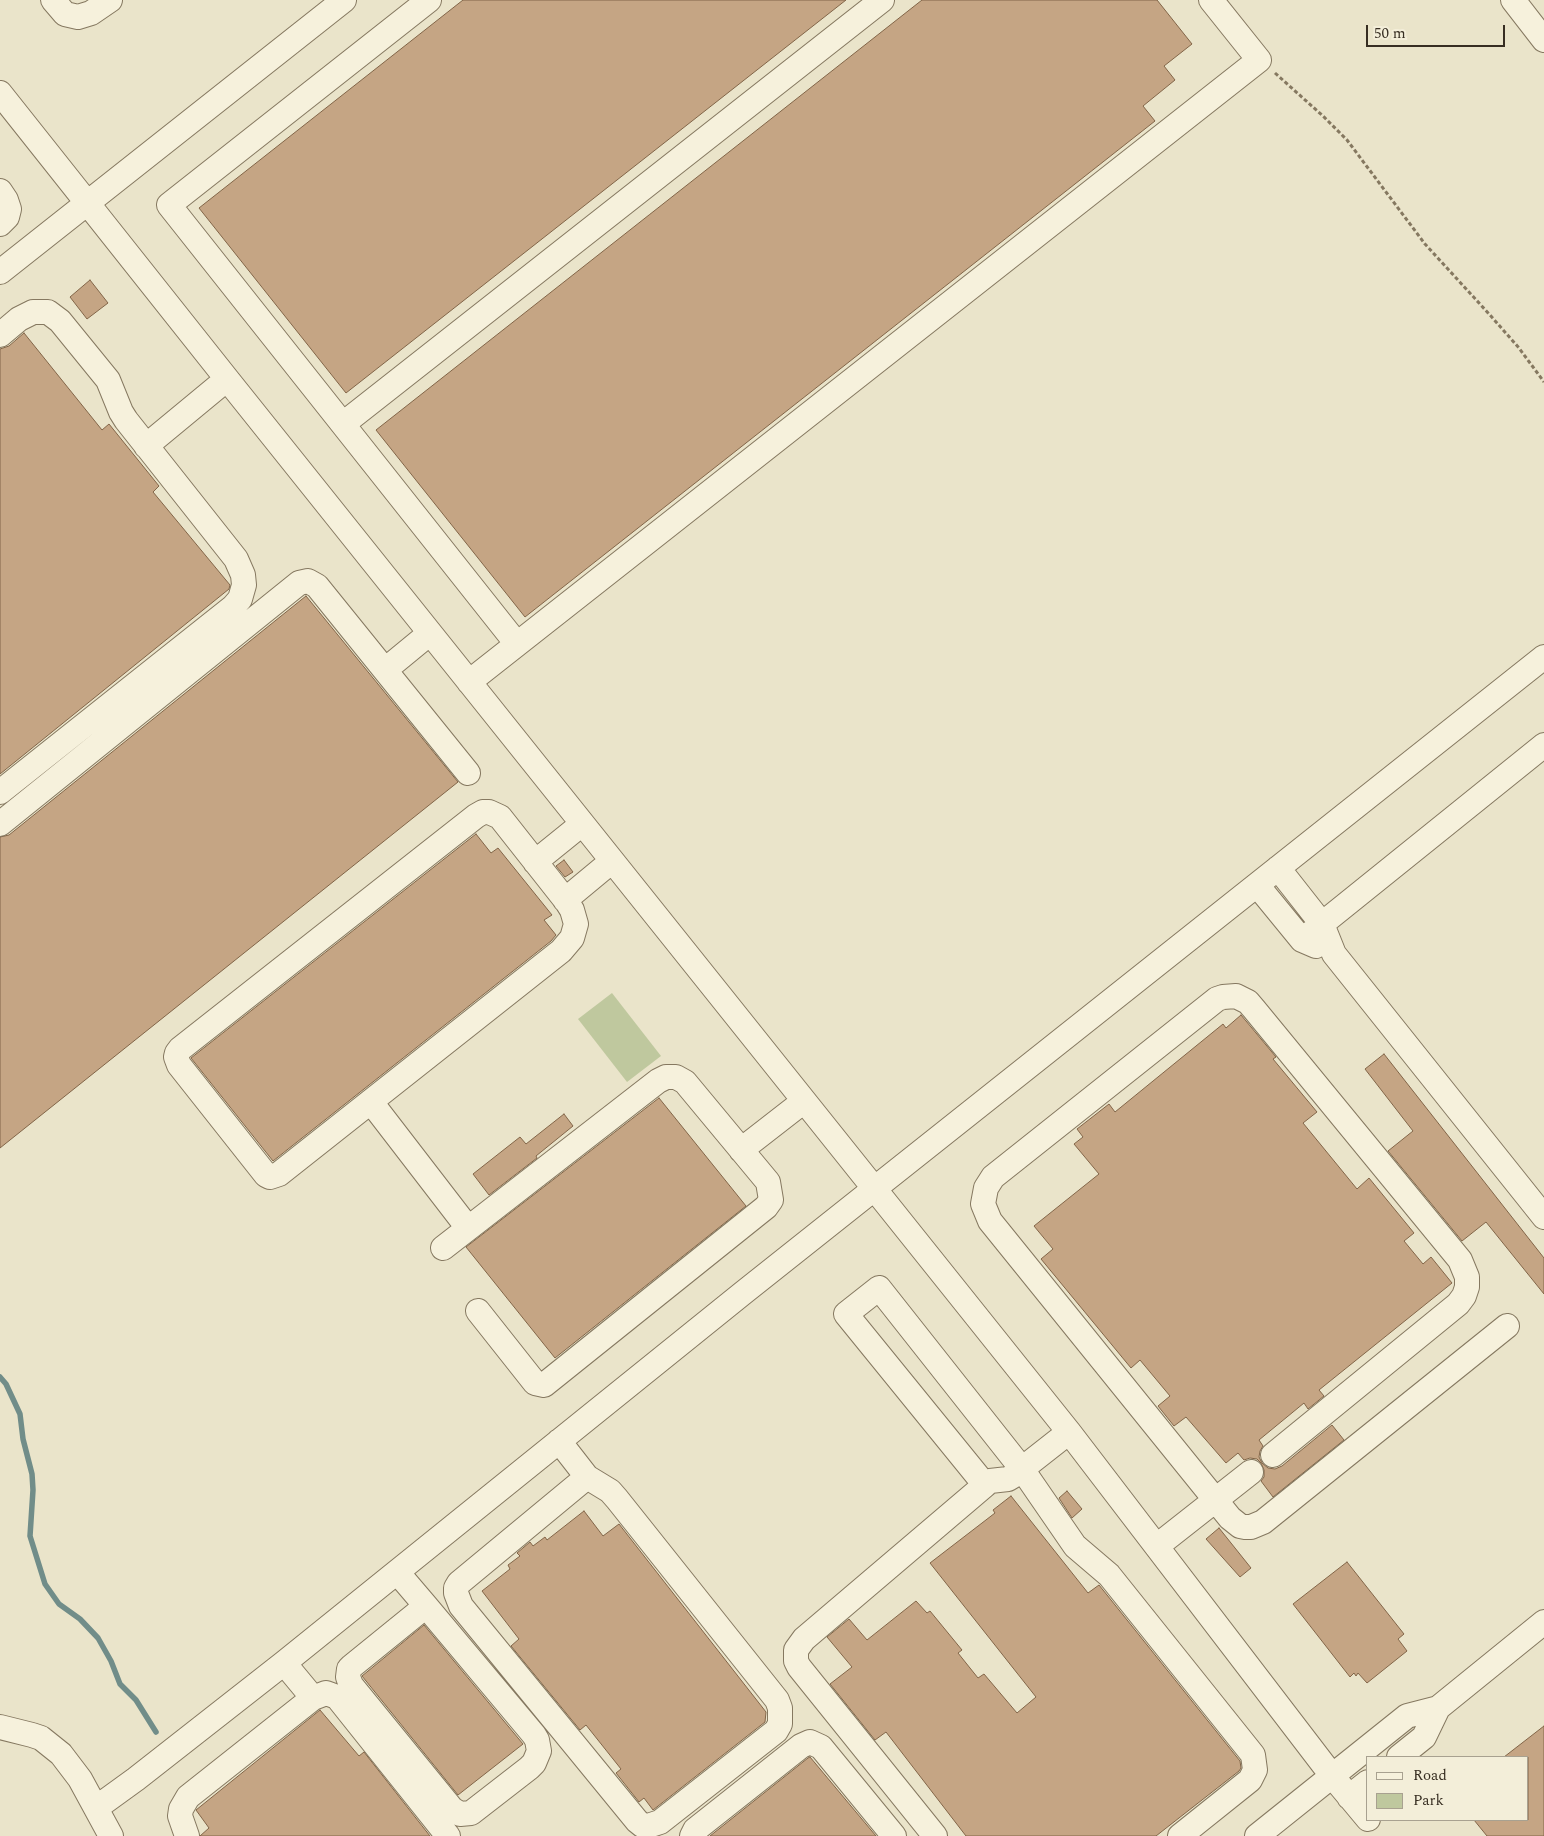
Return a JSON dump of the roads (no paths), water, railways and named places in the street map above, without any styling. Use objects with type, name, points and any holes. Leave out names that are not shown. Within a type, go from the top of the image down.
[{"type":"street","points":[[52,0],[65,14],[78,17],[91,13],[110,0]]},
{"type":"street","points":[[0,272],[344,0]]},
{"type":"street","points":[[343,424],[882,0]]},
{"type":"street","points":[[469,682],[1259,60],[1211,0]]},
{"type":"street","points":[[1513,0],[1544,40]]},
{"type":"street","points":[[418,3],[168,206],[517,644]]},
{"type":"street","points":[[0,93],[7,117],[87,202],[1069,1432],[1366,1817]]},
{"type":"street","points":[[0,191],[10,209],[7,217],[0,224]]},
{"type":"street","points":[[0,334],[19,319],[33,312],[48,312],[54,315],[104,372],[120,412],[236,559],[243,575],[243,592],[233,607],[0,792]]},
{"type":"street","points":[[146,446],[227,379]]},
{"type":"street","points":[[0,824],[302,582],[308,581],[317,586],[468,773]]},
{"type":"street","points":[[385,670],[430,633]]},
{"type":"street","points":[[96,1808],[144,1773],[284,1663],[875,1189],[1544,657]]},
{"type":"street","points":[[1302,940],[1544,745]]},
{"type":"street","points":[[489,812],[495,814],[565,900],[572,910],[576,924],[575,932],[567,945],[279,1174],[270,1177],[263,1172],[179,1065],[176,1057],[180,1049],[476,816],[489,812]]},
{"type":"street","points":[[535,862],[582,824]]},
{"type":"street","points":[[565,900],[612,861]]},
{"type":"street","points":[[1278,868],[1322,924],[1334,954],[1544,1218]]},
{"type":"street","points":[[1257,885],[1302,940],[1334,954]]},
{"type":"street","points":[[1273,1455],[1458,1304],[1464,1296],[1467,1287],[1467,1277],[1460,1260],[1254,1009],[1242,998],[1230,995],[1217,999],[993,1177],[986,1188],[983,1204],[990,1221],[1230,1518],[1240,1526],[1251,1527],[1263,1522],[1507,1326]]},
{"type":"street","points":[[443,1248],[658,1081],[666,1077],[676,1078],[685,1082],[768,1182],[771,1200],[766,1207],[547,1383],[541,1385],[535,1383],[478,1311]]},
{"type":"street","points":[[741,1150],[804,1101]]},
{"type":"street","points":[[371,1102],[468,1228]]},
{"type":"street","points":[[985,1485],[846,1314],[879,1288],[1022,1470],[1076,1546],[1109,1575],[1253,1755],[1255,1770],[1250,1780],[1180,1836]]},
{"type":"street","points":[[935,1836],[799,1667],[796,1654],[799,1645],[804,1640],[985,1485],[990,1481],[1008,1479],[1069,1432]]},
{"type":"street","points":[[560,1441],[588,1477],[610,1491],[617,1499],[777,1700],[780,1708],[780,1724],[776,1731],[660,1822],[648,1826],[642,1825],[637,1821],[461,1606],[456,1593],[459,1582],[588,1477]]},
{"type":"street","points":[[1156,1546],[1251,1472]]},
{"type":"street","points":[[397,1572],[426,1606],[534,1735],[539,1746],[537,1758],[530,1768],[471,1813],[460,1814],[452,1809],[351,1686],[348,1677],[349,1669],[352,1666],[426,1606]]},
{"type":"street","points":[[1400,1756],[1424,1736],[1438,1708],[1544,1622]]},
{"type":"street","points":[[284,1663],[313,1698]]},
{"type":"street","points":[[186,1836],[180,1816],[181,1809],[188,1797],[313,1698],[326,1693],[337,1697],[448,1836]]},
{"type":"street","points":[[1257,1836],[1407,1716],[1438,1708]]},
{"type":"street","points":[[0,1727],[32,1734],[55,1748],[77,1775],[111,1836]]},
{"type":"street","points":[[692,1836],[703,1824],[801,1746],[810,1742],[821,1747],[894,1836]]},
{"type":"street","points":[[1350,1797],[1366,1784]]},
{"type":"street","points":[[1369,1821],[1381,1836]]},
{"type":"waterway","points":[[0,1377],[6,1384],[20,1414],[23,1439],[32,1474],[33,1490],[30,1536],[45,1584],[59,1604],[80,1619],[98,1638],[111,1661],[120,1684],[136,1700],[156,1732]]}]
